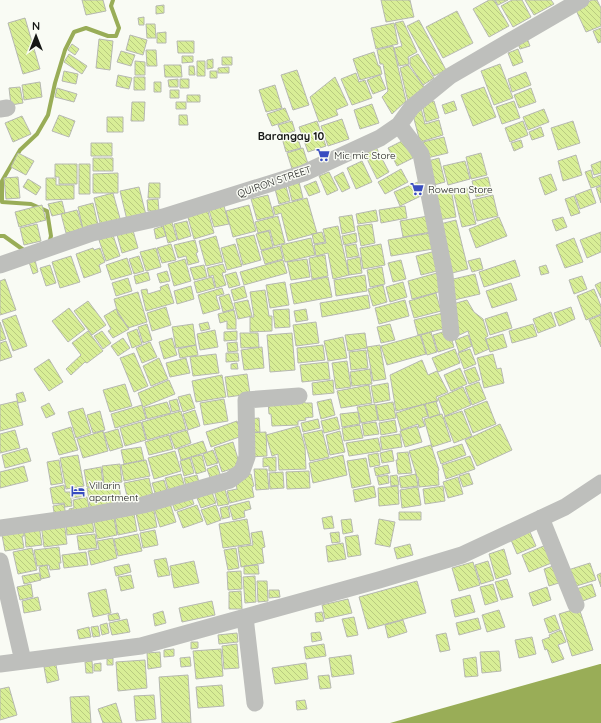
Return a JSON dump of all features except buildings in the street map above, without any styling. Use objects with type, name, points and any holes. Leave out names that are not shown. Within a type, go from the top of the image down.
[{"type":"street","name":"QUIRON STREET","points":[[0,265],[92,233],[163,217],[304,173],[380,138],[399,125],[412,108],[450,76],[581,0]]},
{"type":"street","points":[[399,125],[421,154],[445,275],[450,333]]},
{"type":"street","points":[[0,528],[80,517],[143,505],[230,480],[242,471],[247,456],[246,400],[299,396]]},
{"type":"street","points":[[0,664],[141,646],[379,580],[462,555],[565,507],[601,483]]},
{"type":"street","points":[[541,518],[576,605]]},
{"type":"street","points":[[0,561],[23,661]]},
{"type":"street","points":[[245,617],[255,702]]},
{"type":"shaded area","points":[[601,664],[601,723],[390,723]]},
{"type":"waterway","points":[[49,244],[51,236],[47,211],[31,204],[2,202],[2,181],[20,150],[37,134],[48,115],[55,83],[65,50],[74,32],[86,28],[108,36],[116,36],[119,28],[111,6],[113,0]]},
{"type":"waterway","points":[[0,236],[4,236],[25,251]]},
{"type":"place","name":"Mic mic Store","points":[[323,155]]},
{"type":"place","name":"Rowena Store","points":[[417,189]]},
{"type":"place","name":"Villarin apartment","points":[[78,491]]},
{"type":"district","name":"Barangay 10","points":[[291,136]]}]
